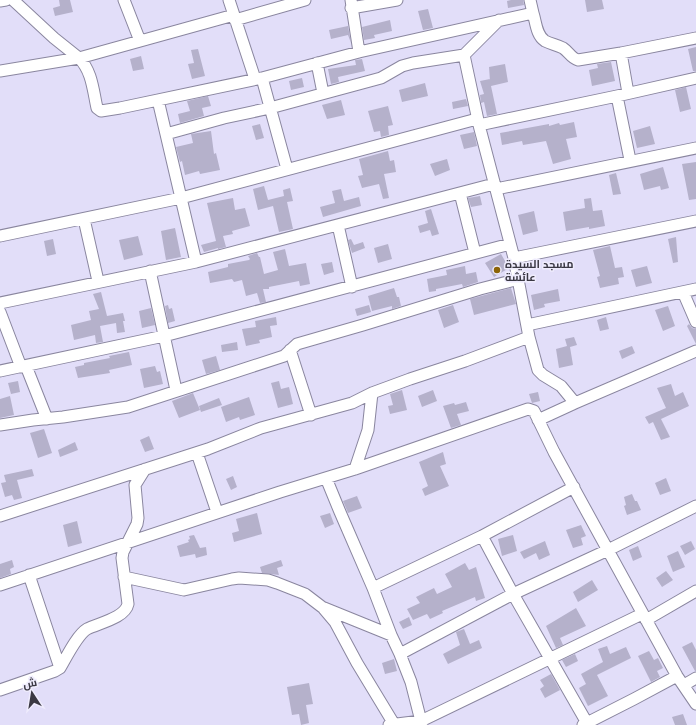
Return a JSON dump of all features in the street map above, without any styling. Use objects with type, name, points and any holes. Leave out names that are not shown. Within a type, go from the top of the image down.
[{"type":"street","points":[[0,1],[6,0]]},
{"type":"street","points":[[13,0],[84,64],[89,71],[98,110],[120,108],[258,79],[359,52],[533,13]]},
{"type":"street","points":[[124,0],[140,40]]},
{"type":"street","points":[[229,0],[270,108],[287,169]]},
{"type":"street","points":[[0,71],[79,58],[140,40],[304,0]]},
{"type":"street","points":[[359,52],[351,4],[397,0]]},
{"type":"street","points":[[530,0],[538,32],[541,37],[563,49],[574,59],[580,60],[621,53],[696,38]]},
{"type":"street","points":[[166,134],[381,78],[402,66],[413,63],[464,55],[499,20]]},
{"type":"street","points":[[621,53],[628,93]]},
{"type":"street","points":[[464,55],[478,122],[519,279],[527,325],[538,370],[543,375],[561,386],[575,403]]},
{"type":"street","points":[[317,63],[323,93]]},
{"type":"street","points":[[0,236],[181,198],[287,169],[478,122],[617,96],[696,78]]},
{"type":"street","points":[[617,96],[630,160]]},
{"type":"street","points":[[158,100],[196,262]]},
{"type":"street","points":[[0,303],[98,281],[196,262],[460,193],[696,148]]},
{"type":"street","points":[[460,193],[475,253]]},
{"type":"street","points":[[84,218],[98,281]]},
{"type":"street","points":[[514,258],[696,221]]},
{"type":"street","points":[[338,225],[352,286]]},
{"type":"street","points":[[0,371],[164,336],[510,244]]},
{"type":"street","points":[[150,271],[176,390]]},
{"type":"street","points":[[0,425],[128,407],[176,390],[284,356],[297,344],[303,342],[519,279]]},
{"type":"street","points":[[527,325],[696,289]]},
{"type":"street","points":[[683,292],[696,322]]},
{"type":"street","points":[[0,312],[47,419]]},
{"type":"street","points":[[0,516],[197,453],[261,428],[352,403],[372,393],[530,337]]},
{"type":"street","points":[[290,350],[311,415]]},
{"type":"street","points":[[538,420],[696,351]]},
{"type":"street","points":[[356,470],[368,430],[372,393]]},
{"type":"street","points":[[0,585],[217,512],[356,470],[528,409],[534,411],[554,452],[644,617],[677,676],[696,704]]},
{"type":"street","points":[[197,453],[217,512]]},
{"type":"street","points":[[0,690],[42,676],[60,668],[80,635],[85,630],[122,614],[126,609],[128,604],[122,558],[123,552],[137,524],[138,518],[135,485],[145,469]]},
{"type":"street","points":[[326,478],[400,654],[410,682],[421,723]]},
{"type":"street","points":[[373,588],[482,536],[574,487]]},
{"type":"street","points":[[400,654],[513,594],[608,550],[696,506]]},
{"type":"street","points":[[482,536],[513,594],[551,659],[585,724],[677,676]]},
{"type":"street","points":[[29,575],[60,668]]},
{"type":"street","points":[[124,577],[184,590],[239,578],[268,580],[305,594],[322,607],[335,622],[392,724],[421,723],[551,659],[644,617],[696,591]]},
{"type":"street","points":[[322,607],[391,635]]},
{"type":"street","points":[[684,685],[696,678]]},
{"type":"building","points":[[59,0],[70,0],[73,12],[55,16],[53,8],[60,6]]},
{"type":"building","points":[[523,0],[524,5],[508,8],[507,1]]},
{"type":"building","points":[[585,0],[602,0],[604,9],[587,12]]},
{"type":"building","points":[[428,9],[433,28],[423,30],[418,11]]},
{"type":"building","points":[[390,20],[392,31],[374,35],[375,38],[364,40],[362,27]]},
{"type":"building","points":[[348,26],[351,43],[348,35],[331,39],[329,30]]},
{"type":"building","points":[[696,47],[696,71],[693,71],[688,49]]},
{"type":"building","points":[[198,49],[205,76],[192,79],[188,64],[194,63],[191,50]]},
{"type":"building","points":[[141,56],[144,69],[133,71],[130,59]]},
{"type":"building","points":[[362,59],[365,71],[338,77],[339,82],[331,84],[328,69],[356,65],[355,60]]},
{"type":"building","points":[[611,62],[615,81],[592,86],[589,70],[598,68],[597,64]]},
{"type":"building","points":[[505,64],[508,82],[491,86],[497,114],[487,116],[484,102],[481,103],[480,95],[484,94],[480,81],[490,79],[489,67]]},
{"type":"building","points":[[302,78],[304,87],[291,90],[289,81]]},
{"type":"building","points":[[425,83],[428,96],[402,102],[399,90]]},
{"type":"building","points":[[686,87],[691,109],[680,112],[675,90]]},
{"type":"building","points":[[208,96],[211,106],[202,108],[204,116],[180,123],[178,114],[190,111],[187,101]]},
{"type":"building","points":[[466,99],[468,106],[453,109],[452,102]]},
{"type":"building","points":[[341,100],[345,115],[327,119],[322,105]]},
{"type":"building","points":[[388,106],[393,125],[388,126],[389,135],[381,137],[380,131],[374,132],[368,111]]},
{"type":"building","points":[[574,122],[577,137],[566,139],[571,159],[553,164],[546,141],[523,145],[522,141],[502,145],[500,133],[549,124],[549,126],[559,123],[560,125]]},
{"type":"building","points":[[260,124],[264,138],[256,140],[252,126]]},
{"type":"building","points":[[650,126],[655,144],[637,148],[633,131]]},
{"type":"building","points":[[211,131],[214,154],[216,153],[220,170],[200,174],[199,171],[185,175],[182,161],[180,162],[176,147],[193,143],[191,134]]},
{"type":"building","points":[[474,132],[477,146],[464,149],[460,135]]},
{"type":"building","points":[[388,151],[390,161],[394,160],[396,172],[384,174],[389,198],[383,199],[379,184],[362,188],[358,176],[363,175],[359,159]]},
{"type":"building","points":[[447,159],[450,170],[435,176],[430,164]]},
{"type":"building","points":[[696,162],[696,199],[689,200],[682,164]]},
{"type":"building","points":[[663,167],[669,188],[661,190],[660,186],[644,190],[640,174]]},
{"type":"building","points":[[616,173],[621,194],[613,195],[609,175]]},
{"type":"building","points":[[264,186],[268,200],[284,196],[283,190],[290,188],[293,201],[287,202],[293,229],[279,232],[273,206],[258,210],[253,189]]},
{"type":"building","points":[[341,189],[344,201],[359,197],[361,206],[323,217],[320,207],[335,203],[332,191]]},
{"type":"building","points":[[480,196],[482,205],[471,207],[468,198]]},
{"type":"building","points":[[233,198],[235,210],[245,208],[250,226],[232,231],[233,234],[223,236],[226,247],[204,252],[201,245],[216,241],[207,203]]},
{"type":"building","points":[[591,198],[593,211],[602,210],[605,226],[566,231],[563,212],[585,208],[584,199]]},
{"type":"building","points":[[431,209],[439,234],[432,236],[430,230],[420,233],[418,226],[428,223],[425,211]]},
{"type":"building","points":[[534,211],[538,231],[523,235],[518,215]]},
{"type":"building","points":[[175,228],[181,257],[166,260],[161,231]]},
{"type":"building","points":[[138,236],[143,255],[124,260],[119,240]]},
{"type":"building","points":[[676,237],[678,262],[673,263],[668,239]]},
{"type":"building","points":[[53,239],[56,254],[47,256],[44,241]]},
{"type":"building","points":[[351,239],[354,245],[363,242],[365,248],[352,253],[348,240]]},
{"type":"building","points":[[388,244],[392,259],[378,263],[374,248]]},
{"type":"building","points":[[610,246],[615,268],[622,267],[624,277],[618,278],[619,284],[600,288],[597,277],[600,276],[593,250]]},
{"type":"building","points":[[285,249],[289,266],[306,263],[310,284],[300,286],[299,281],[269,287],[269,289],[263,289],[266,302],[260,303],[257,293],[246,296],[242,280],[234,282],[232,279],[210,283],[208,272],[228,267],[228,264],[249,260],[250,259],[248,256],[257,253],[260,257],[264,274],[278,270],[273,252]]},
{"type":"building","points":[[501,254],[509,268],[494,277],[485,263]]},
{"type":"building","points":[[332,262],[334,272],[324,275],[321,264]]},
{"type":"building","points":[[465,266],[466,274],[476,272],[478,282],[463,287],[462,284],[436,289],[436,291],[429,292],[427,279],[447,275],[446,270]]},
{"type":"building","points":[[647,266],[652,283],[636,287],[631,270]]},
{"type":"building","points":[[394,288],[397,297],[399,297],[401,306],[392,309],[392,306],[372,311],[368,296]]},
{"type":"building","points":[[511,288],[516,304],[474,315],[470,299]]},
{"type":"building","points":[[558,289],[560,301],[544,304],[545,307],[534,310],[531,295]]},
{"type":"building","points":[[101,292],[107,316],[123,313],[125,332],[117,333],[116,323],[100,326],[103,342],[96,343],[95,335],[74,340],[71,325],[91,320],[89,311],[99,309],[93,294]]},
{"type":"building","points":[[168,305],[169,309],[172,308],[175,321],[168,323],[165,306]]},
{"type":"building","points":[[369,305],[371,312],[357,316],[355,309]]},
{"type":"building","points":[[453,305],[459,322],[444,328],[438,310]]},
{"type":"building","points":[[668,306],[675,326],[663,331],[655,310]]},
{"type":"building","points":[[151,308],[155,325],[142,328],[139,311]]},
{"type":"building","points":[[276,317],[277,325],[270,326],[272,337],[259,340],[260,343],[246,346],[242,329],[256,327],[255,321]]},
{"type":"building","points":[[606,317],[609,329],[600,331],[597,320]]},
{"type":"building","points":[[689,324],[692,328],[696,329],[696,344],[687,326]]},
{"type":"building","points":[[574,337],[577,345],[570,347],[573,365],[559,368],[556,349],[567,346],[565,339]]},
{"type":"building","points":[[237,342],[238,350],[222,352],[221,345]]},
{"type":"building","points":[[632,346],[635,353],[622,359],[619,351]]},
{"type":"building","points":[[129,352],[132,365],[109,370],[110,373],[78,378],[75,367],[84,365],[84,363],[110,358],[109,356]]},
{"type":"building","points":[[216,356],[220,370],[206,374],[202,360]]},
{"type":"building","points":[[155,366],[157,372],[160,371],[163,384],[144,388],[140,369]]},
{"type":"building","points":[[18,381],[20,392],[11,394],[8,383]]},
{"type":"building","points":[[279,381],[281,389],[289,387],[293,404],[278,408],[271,383]]},
{"type":"building","points":[[671,384],[675,396],[683,392],[689,406],[661,419],[670,437],[661,440],[653,422],[649,424],[645,417],[666,408],[657,388]]},
{"type":"building","points":[[402,390],[407,410],[390,414],[388,406],[393,405],[390,394]]},
{"type":"building","points":[[433,390],[437,401],[422,407],[418,396]]},
{"type":"building","points":[[538,392],[540,401],[532,403],[529,394]]},
{"type":"building","points":[[193,393],[200,410],[179,418],[172,401]]},
{"type":"building","points":[[10,396],[14,415],[0,418],[0,399]]},
{"type":"building","points":[[249,397],[255,415],[240,420],[239,417],[226,422],[221,407]]},
{"type":"building","points":[[219,398],[222,405],[201,412],[199,406]]},
{"type":"building","points":[[466,402],[469,411],[457,414],[461,425],[451,428],[443,406]]},
{"type":"building","points":[[44,429],[52,453],[38,458],[30,433]]},
{"type":"building","points":[[149,436],[154,449],[145,452],[140,440]]},
{"type":"building","points":[[75,442],[78,450],[60,457],[58,450]]},
{"type":"building","points":[[443,452],[446,464],[440,466],[449,486],[425,496],[422,489],[428,486],[419,462]]},
{"type":"building","points":[[32,469],[34,476],[17,480],[22,498],[14,500],[12,495],[5,497],[1,483],[6,482],[4,475]]},
{"type":"building","points":[[233,476],[237,487],[231,490],[226,479]]},
{"type":"building","points":[[666,478],[671,491],[660,495],[655,483]]},
{"type":"building","points":[[632,494],[641,510],[627,515],[624,506],[626,505],[624,497]]},
{"type":"building","points":[[357,496],[362,508],[348,513],[343,501]]},
{"type":"building","points":[[257,513],[262,534],[234,542],[232,533],[239,531],[236,519]]},
{"type":"building","points":[[330,513],[334,524],[325,528],[320,516]]},
{"type":"building","points":[[77,521],[82,543],[68,547],[63,525]]},
{"type":"building","points":[[581,525],[586,536],[581,538],[583,545],[573,548],[566,530]]},
{"type":"building","points":[[194,535],[200,548],[206,547],[207,555],[196,558],[195,554],[180,557],[177,546],[189,542],[189,536]]},
{"type":"building","points":[[513,535],[517,551],[502,556],[498,539]]},
{"type":"building","points":[[545,541],[550,555],[539,560],[536,553],[524,559],[520,552]]},
{"type":"building","points":[[691,541],[695,549],[685,555],[680,546]]},
{"type":"building","points":[[638,546],[642,557],[633,561],[629,550]]},
{"type":"building","points":[[678,551],[685,567],[673,572],[667,556]]},
{"type":"building","points":[[12,560],[14,567],[10,569],[11,574],[0,578],[0,564]]},
{"type":"building","points":[[281,560],[283,566],[277,568],[279,575],[262,573],[260,567]]},
{"type":"building","points":[[465,563],[469,570],[476,567],[485,598],[476,601],[475,597],[442,611],[443,613],[430,619],[427,614],[413,620],[407,609],[420,603],[416,597],[434,588],[437,594],[452,587],[445,574]]},
{"type":"building","points":[[666,571],[673,580],[662,587],[656,578]]},
{"type":"building","points":[[592,580],[598,590],[578,602],[573,592]]},
{"type":"building","points":[[576,608],[586,626],[560,638],[563,645],[556,648],[546,626]]},
{"type":"building","points":[[409,617],[412,625],[403,629],[399,622]]},
{"type":"building","points":[[464,629],[470,644],[479,640],[482,648],[448,664],[443,654],[460,645],[456,632]]},
{"type":"building","points":[[692,642],[696,650],[696,671],[682,647]]},
{"type":"building","points":[[607,646],[610,654],[626,647],[631,658],[597,675],[608,696],[588,706],[579,688],[586,684],[581,674],[603,662],[598,649]]},
{"type":"building","points":[[649,651],[654,660],[658,658],[663,668],[657,671],[660,677],[651,682],[638,656]]},
{"type":"building","points":[[575,654],[578,661],[566,667],[562,660]]},
{"type":"building","points":[[394,659],[397,671],[385,674],[382,663]]},
{"type":"building","points":[[551,674],[560,690],[545,698],[540,689],[544,686],[540,680]]},
{"type":"building","points":[[309,683],[313,704],[306,705],[309,723],[301,725],[299,714],[292,715],[287,687]]},
{"type":"building","points":[[683,714],[687,725],[675,725],[672,717]]},
{"type":"place","name":"مسجد السيدة عائشة","points":[[497,270]]}]
